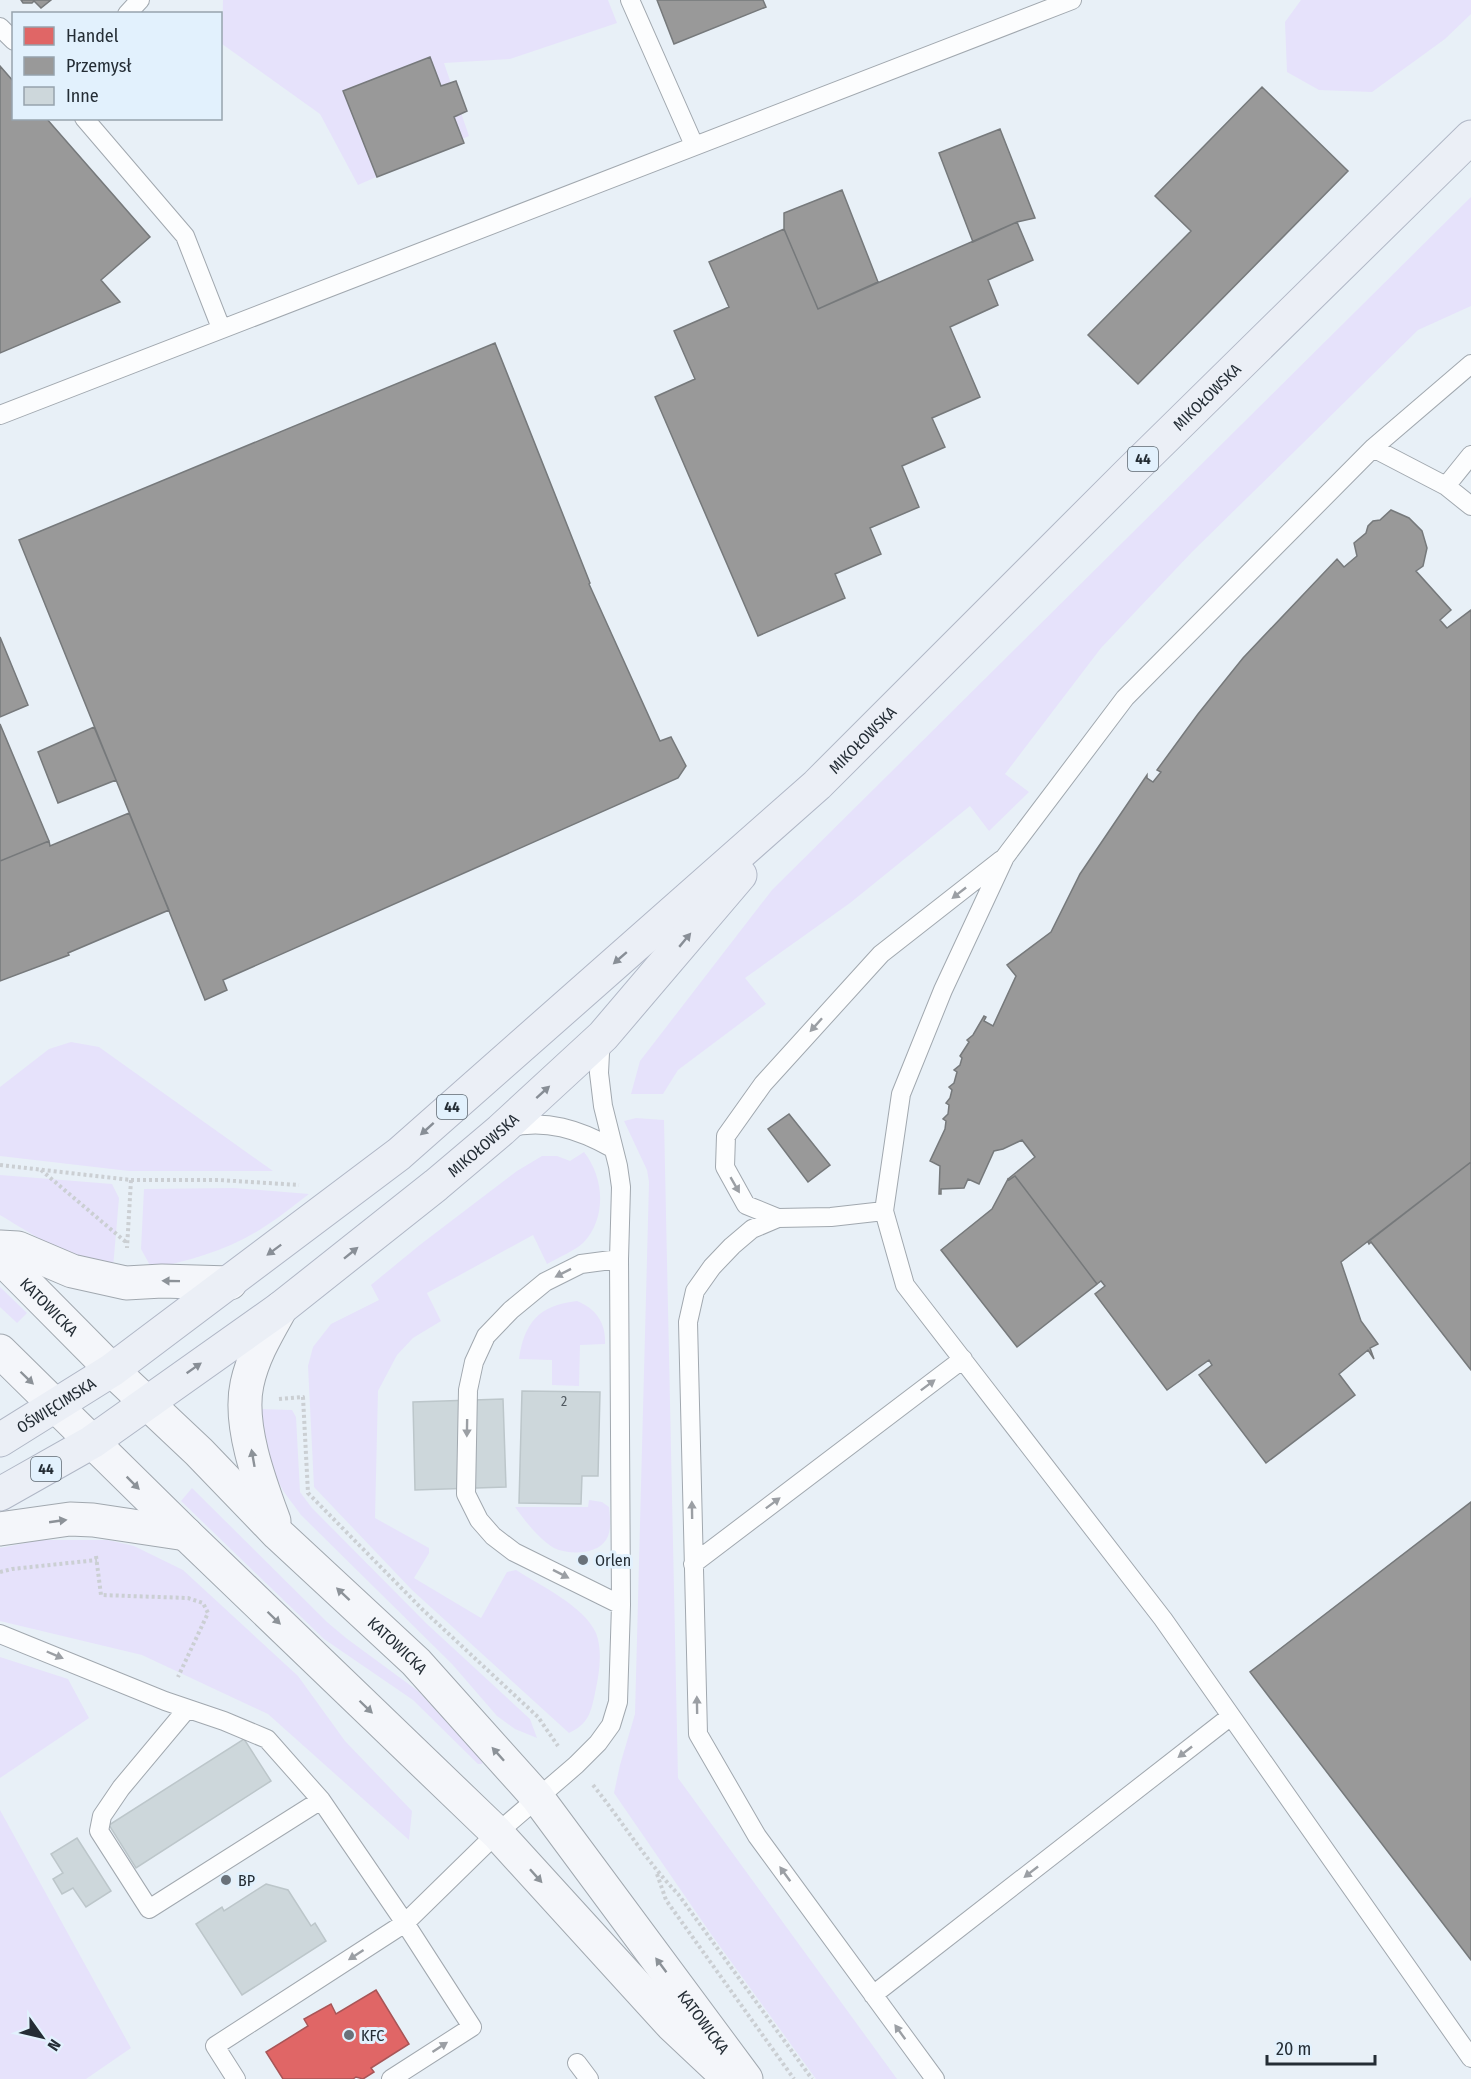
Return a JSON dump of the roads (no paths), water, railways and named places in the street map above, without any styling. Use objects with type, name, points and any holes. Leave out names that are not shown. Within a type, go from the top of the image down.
[{"type":"main road","name":"MIKOŁOWSKA","points":[[112,1370],[399,1154],[817,784],[1471,136]]},
{"type":"main road","name":"MIKOŁOWSKA","points":[[92,1442],[281,1308],[436,1185],[501,1130],[603,1036],[817,784]]},
{"type":"main road","points":[[0,1247],[18,1248],[72,1271],[126,1283],[162,1281],[230,1283]]},
{"type":"main road","name":"KATOWICKA","points":[[0,1257],[112,1370],[199,1452],[278,1534],[416,1662],[537,1797],[746,2079]]},
{"type":"main road","points":[[278,1534],[256,1472],[245,1400],[258,1348],[281,1308]]},
{"type":"main road","name":"KATOWICKA","points":[[0,1351],[186,1534],[497,1833],[672,2025],[730,2079]]},
{"type":"main road","name":"OŚWIĘCIMSKA","points":[[0,1440],[112,1370]]},
{"type":"main road","name":"44","points":[[0,1494],[92,1442]]},
{"type":"main road","points":[[0,1529],[70,1519],[93,1520],[186,1534]]},
{"type":"lane","points":[[129,12],[140,0]]},
{"type":"lane","points":[[630,0],[694,146]]},
{"type":"lane","points":[[0,414],[1072,0]]},
{"type":"lane","points":[[0,27],[12,39]]},
{"type":"lane","points":[[86,120],[184,236],[221,327]]},
{"type":"lane","points":[[1471,364],[1374,448],[1125,698],[1005,857],[943,990],[901,1094],[884,1212],[905,1284],[1163,1619],[1471,2058]]},
{"type":"lane","points":[[1374,448],[1446,486],[1471,506]]},
{"type":"lane","points":[[1446,486],[1471,455]]},
{"type":"lane","points":[[778,1218],[746,1205],[724,1167],[726,1136],[763,1084],[881,954],[1005,857]]},
{"type":"lane","points":[[236,2079],[215,2046],[405,1923],[497,1833],[576,1766],[611,1725],[618,1702],[621,1605],[619,1259],[621,1187],[603,1106],[599,1073],[603,1036]]},
{"type":"lane","points":[[501,1130],[524,1124],[559,1126],[594,1138],[612,1148]]},
{"type":"lane","points":[[884,1212],[778,1218],[752,1229],[732,1246],[695,1291],[688,1322],[698,1734],[757,1836],[935,2079]]},
{"type":"lane","points":[[619,1259],[581,1264],[545,1282],[511,1310],[486,1336],[474,1362],[468,1390],[466,1494],[479,1520],[493,1536],[514,1552],[621,1605]]},
{"type":"lane","points":[[693,1564],[963,1359]]},
{"type":"lane","points":[[0,1634],[165,1701],[267,1739],[321,1800],[405,1923],[472,2027],[391,2079]]},
{"type":"lane","points":[[187,1709],[121,1788],[102,1816],[99,1831],[148,1909],[321,1800]]},
{"type":"lane","points":[[873,1995],[1231,1716]]},
{"type":"lane","points":[[577,2063],[589,2079]]},
{"type":"place","name":"Orlen","points":[[583,1560]]},
{"type":"place","name":"BP","points":[[226,1880]]},
{"type":"place","name":"KFC","points":[[349,2035]]}]
